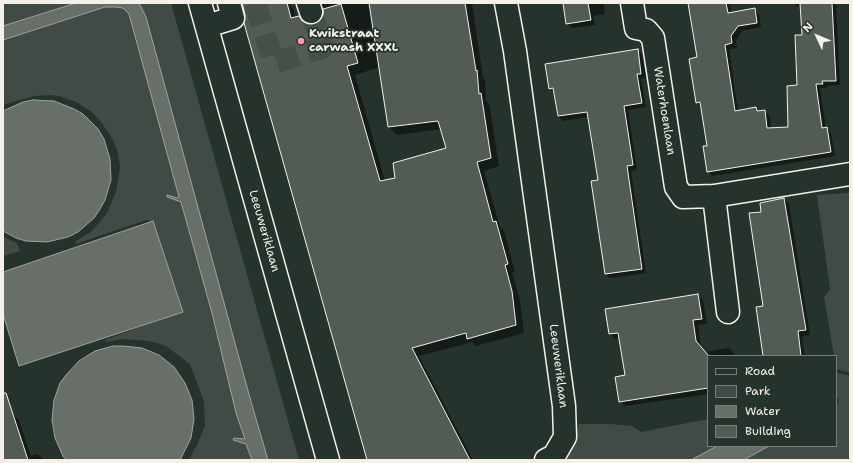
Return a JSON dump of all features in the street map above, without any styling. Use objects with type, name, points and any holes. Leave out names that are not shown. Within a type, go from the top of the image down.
[{"type":"street","name":"Leeuweriklaan","points":[[200,3],[328,460]]},
{"type":"street","points":[[207,26],[233,18],[229,3]]},
{"type":"street","name":"Leeuweriklaan","points":[[506,3],[515,51],[564,406],[565,437],[554,456],[546,460]]},
{"type":"street","name":"Waterhoenlaan","points":[[632,3],[636,28],[646,30],[653,38],[676,187],[683,197],[714,196],[850,174]]},
{"type":"street","points":[[714,196],[728,312]]},
{"type":"green space","points":[[3,3],[76,3],[3,26]]},
{"type":"green space","points":[[139,3],[171,3],[299,460],[268,460],[146,18]]},
{"type":"green space","points":[[115,6],[123,8],[129,14],[132,22],[180,197],[177,198],[168,195],[167,197],[181,202],[212,313],[236,413],[245,439],[234,438],[246,444],[252,460],[189,460],[205,426],[204,401],[190,364],[166,346],[149,341],[123,339],[106,342],[105,340],[183,311],[153,221],[146,220],[76,244],[76,241],[92,231],[107,213],[116,192],[120,168],[118,152],[113,140],[102,123],[92,112],[76,102],[59,96],[34,96],[3,105],[3,40],[105,7]]},
{"type":"green space","points":[[850,193],[850,373],[837,369],[837,355],[834,355],[824,297],[830,289],[817,195]]},
{"type":"green space","points":[[3,237],[17,243],[20,251],[3,256]]},
{"type":"green space","points":[[837,372],[850,376],[850,460],[745,460],[767,447],[837,447],[837,405],[839,400],[837,397]]},
{"type":"green space","points":[[707,419],[707,447],[715,447],[691,460],[561,460],[569,453],[579,424],[632,426],[641,432]]},
{"type":"water","points":[[76,3],[139,3],[146,17],[268,460],[252,460],[246,444],[233,440],[234,438],[245,439],[236,413],[212,313],[181,202],[167,197],[167,195],[177,198],[179,197],[129,14],[123,8],[105,7],[3,40],[3,26]]},
{"type":"water","points":[[33,100],[54,101],[83,114],[98,129],[104,139],[110,159],[111,180],[105,200],[94,218],[78,232],[68,237],[47,242],[26,241],[16,238],[3,231],[3,111],[23,102]]},
{"type":"water","points":[[153,221],[183,312],[19,366],[3,314],[3,272]]},
{"type":"water","points":[[113,346],[142,348],[159,355],[174,367],[185,383],[192,400],[194,419],[191,438],[180,460],[66,460],[63,456],[55,438],[52,420],[54,400],[60,383],[79,361],[95,351]]},
{"type":"water","points":[[715,447],[767,447],[744,460],[691,460]]},
{"type":"building","points":[[242,3],[287,3],[291,18],[299,16],[303,22],[309,24],[315,24],[320,21],[323,15],[323,9],[341,4],[358,63],[347,66],[380,181],[395,178],[393,163],[446,148],[438,121],[388,127],[369,3],[465,3],[476,71],[477,70],[479,94],[481,93],[491,158],[477,162],[493,222],[496,221],[508,264],[505,265],[512,291],[516,325],[467,339],[466,333],[412,348],[470,460],[367,460],[244,23],[245,15]]},
{"type":"building","points":[[563,3],[588,3],[591,20],[566,24]]},
{"type":"building","points":[[688,3],[726,3],[728,13],[755,8],[757,23],[738,26],[731,36],[732,43],[725,45],[735,111],[756,107],[757,111],[765,110],[767,128],[788,127],[787,86],[797,85],[795,35],[802,35],[800,3],[832,3],[836,81],[822,81],[823,84],[816,84],[822,128],[827,127],[831,152],[707,172],[703,146],[707,146],[700,102],[696,103],[689,59],[697,57]]},
{"type":"building","points":[[638,49],[641,74],[637,74],[642,103],[624,106],[633,165],[627,166],[642,269],[605,274],[591,181],[598,180],[587,112],[558,116],[553,88],[549,89],[545,64]]},
{"type":"building","points":[[784,198],[806,330],[798,331],[801,355],[763,355],[756,307],[763,306],[749,213],[761,212],[760,203]]},
{"type":"building","points":[[698,294],[702,319],[693,320],[696,341],[708,355],[707,388],[619,402],[615,377],[625,375],[618,333],[609,334],[605,309]]},
{"type":"building","points":[[3,393],[6,393],[28,460],[3,460]]},
{"type":"tunnel","points":[[255,3],[274,63],[322,48],[311,12]]},
{"type":"place","name":"Kwikstraat carwash XXXL","points":[[301,41]]}]
